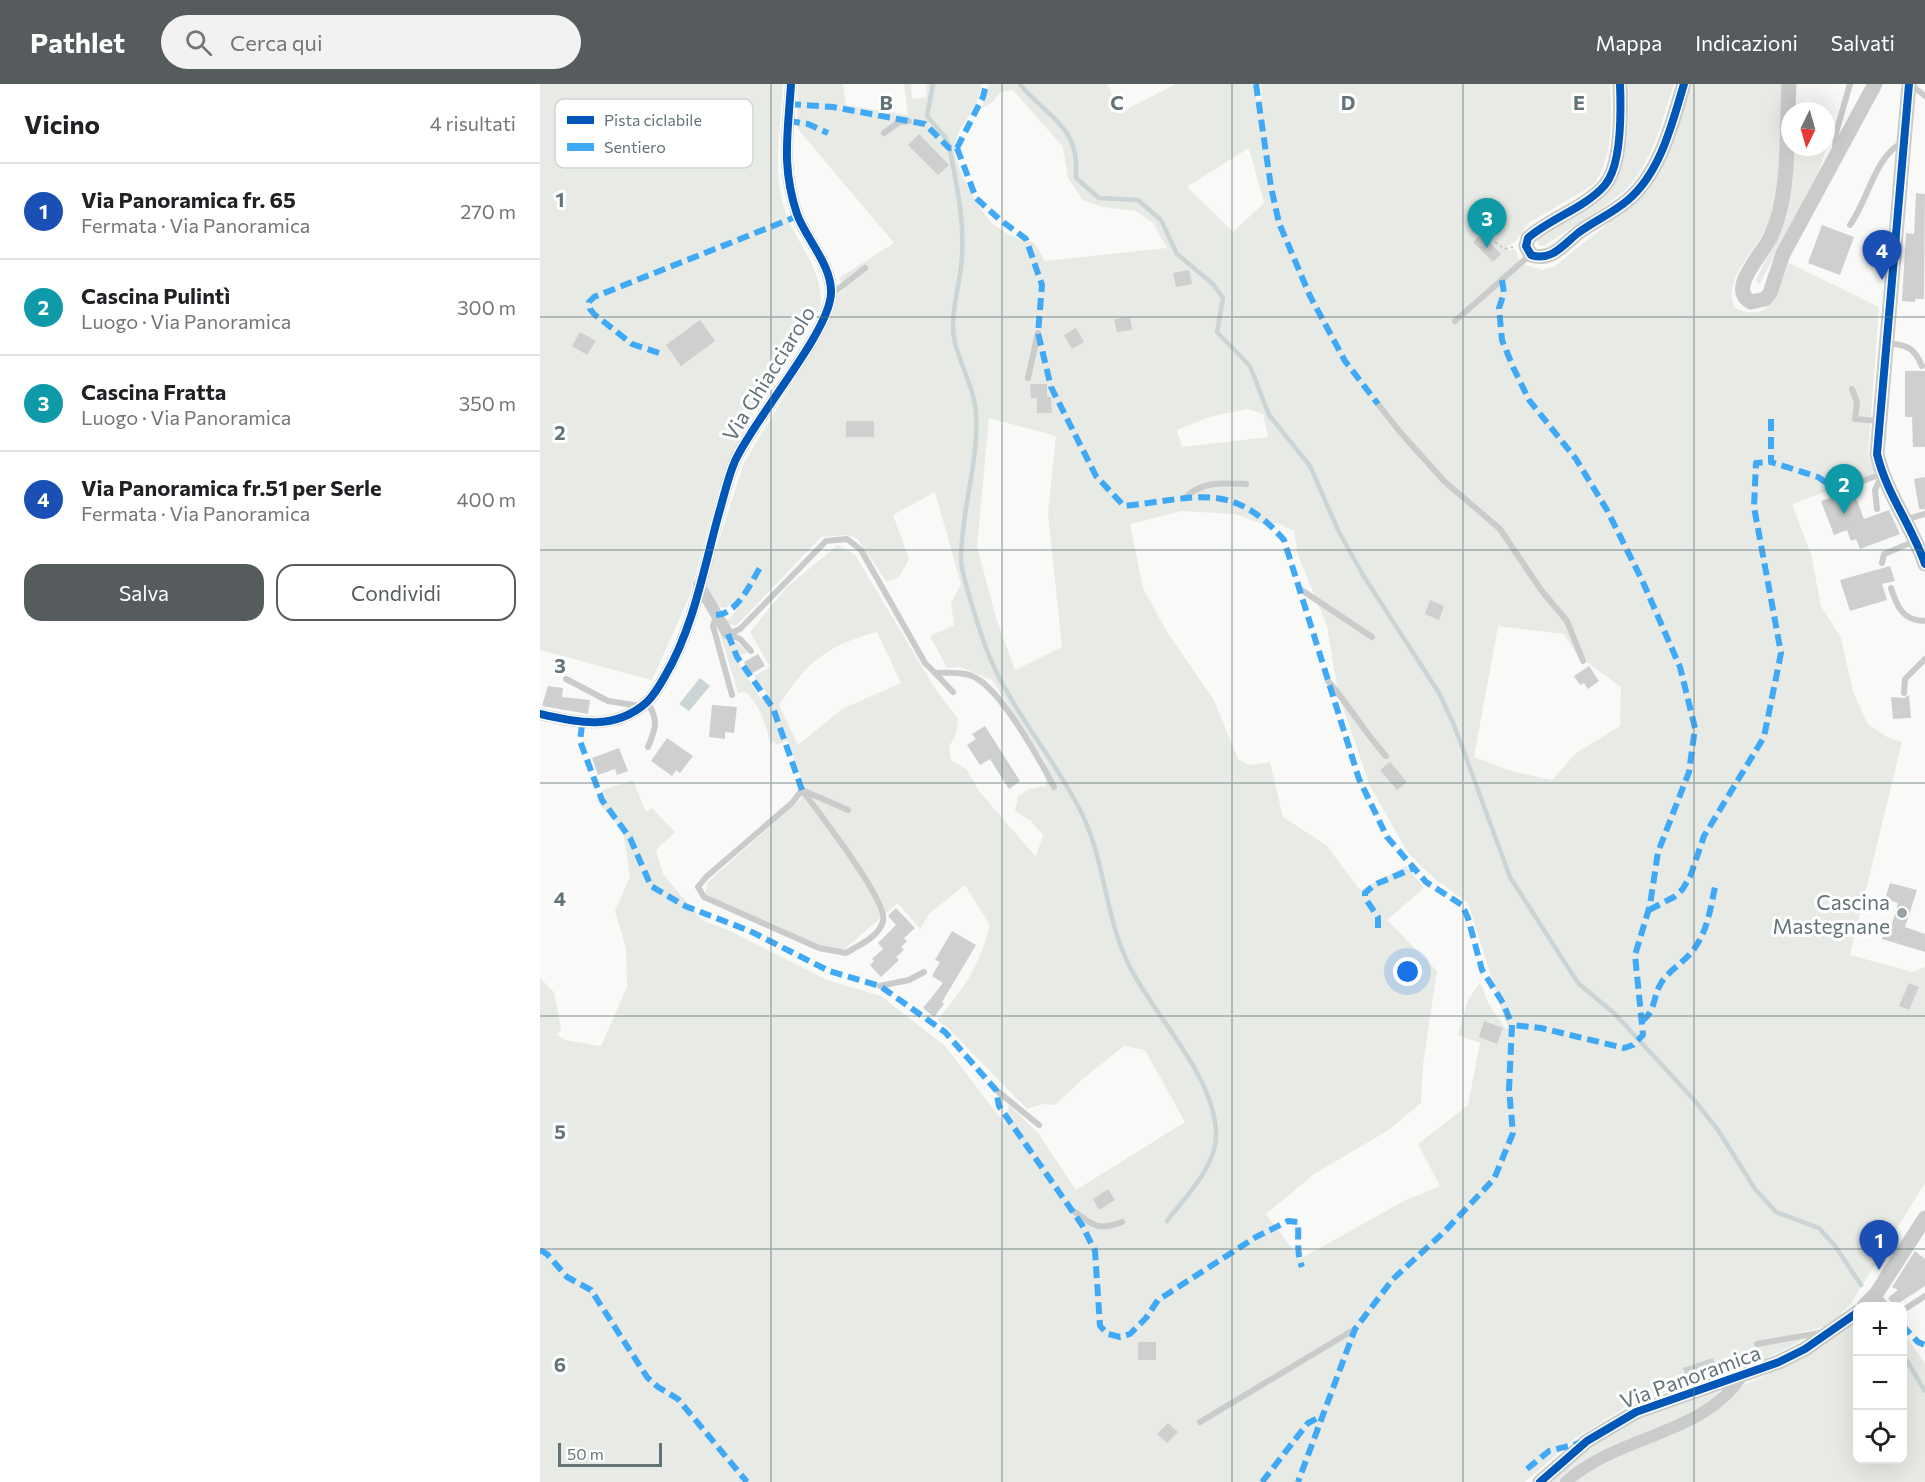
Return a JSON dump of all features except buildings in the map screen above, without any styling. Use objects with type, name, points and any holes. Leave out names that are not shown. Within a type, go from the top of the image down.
[{"type":"street","name":"Via Ghiacciarolo","points":[[540,714],[582,724],[616,721],[644,704],[675,658],[735,462],[754,426],[814,337],[830,306],[831,295],[827,273],[798,216],[788,181],[785,154],[791,84]]},
{"type":"street","points":[[1620,84],[1616,159],[1612,173],[1595,194],[1528,238],[1526,246],[1531,255],[1546,258],[1579,232],[1628,200],[1641,187],[1655,166],[1684,84]]},
{"type":"street","points":[[1789,84],[1783,195],[1779,214],[1768,243],[1744,279],[1742,293],[1744,299],[1758,303],[1770,293],[1783,254],[1875,84]]},
{"type":"street","points":[[1909,84],[1877,454],[1883,473],[1916,540],[1925,564]]},
{"type":"street","points":[[699,585],[728,634]]},
{"type":"street","name":"Via Panoramica","points":[[1868,1302],[1918,1238],[1925,1218]]},
{"type":"street","name":"Via Panoramica","points":[[1540,1482],[1587,1441],[1636,1412],[1741,1377],[1788,1358],[1853,1315]]},
{"type":"street","name":"Via Panoramica","points":[[1566,1482],[1603,1456],[1708,1411],[1731,1392],[1741,1377]]},
{"type":"lane","points":[[1835,161],[1836,133],[1850,84]]},
{"type":"lane","points":[[1909,84],[1925,96]]},
{"type":"lane","points":[[884,134],[899,122],[909,121]]},
{"type":"lane","points":[[1850,225],[1862,208],[1890,149],[1904,141]]},
{"type":"lane","points":[[1455,321],[1531,255]]},
{"type":"lane","points":[[831,295],[865,268]]},
{"type":"lane","points":[[1028,378],[1038,333]]},
{"type":"lane","points":[[1886,343],[1906,345],[1913,349],[1922,366]]},
{"type":"lane","points":[[1852,390],[1857,402],[1855,419],[1879,421]]},
{"type":"lane","points":[[1378,404],[1444,481],[1500,529],[1541,590],[1567,621],[1582,661]]},
{"type":"lane","points":[[1837,490],[1883,473]]},
{"type":"lane","points":[[1877,509],[1875,490],[1883,473]]},
{"type":"lane","points":[[1185,498],[1192,490],[1216,483],[1246,484]]},
{"type":"lane","points":[[1906,519],[1925,514]]},
{"type":"lane","points":[[728,634],[740,629],[826,541],[847,539],[861,550],[913,643],[935,673],[953,692]]},
{"type":"lane","points":[[1882,562],[1884,554],[1916,540]]},
{"type":"lane","points":[[1891,588],[1901,613],[1911,619],[1925,621]]},
{"type":"lane","points":[[1300,589],[1372,637]]},
{"type":"lane","points":[[716,615],[713,626],[732,695]]},
{"type":"lane","points":[[728,634],[740,639],[751,651]]},
{"type":"lane","points":[[1904,693],[1905,679],[1925,659]]},
{"type":"lane","points":[[935,673],[956,673],[976,677],[994,693],[1054,787]]},
{"type":"lane","points":[[566,679],[608,701],[644,704],[655,715],[657,725],[648,747]]},
{"type":"lane","points":[[1328,681],[1347,703],[1364,733],[1386,756]]},
{"type":"lane","points":[[802,790],[844,847],[882,906],[884,920],[876,934],[846,953],[819,948],[755,920],[704,897],[698,887],[706,877],[792,803],[802,790]]},
{"type":"lane","points":[[802,790],[848,810]]},
{"type":"lane","points":[[880,986],[909,980],[924,972]]},
{"type":"lane","points":[[996,1090],[1039,1125]]},
{"type":"lane","points":[[1071,1209],[1096,1226],[1107,1228],[1122,1222]]},
{"type":"lane","points":[[1907,1308],[1925,1296]]},
{"type":"lane","points":[[1200,1422],[1355,1329]]},
{"type":"lane","points":[[1757,1344],[1831,1331]]},
{"type":"path","points":[[1494,242],[1504,249],[1508,248]]},
{"type":"shaded area","points":[[540,84],[783,84],[778,145],[780,190],[788,218],[814,268],[821,295],[820,309],[749,420],[718,491],[690,595],[652,680],[540,650]]},
{"type":"shaded area","points":[[798,84],[843,84],[846,105],[908,115],[904,84],[911,84],[912,99],[927,97],[926,84],[981,84],[978,100],[955,142],[954,150],[961,172],[987,218],[1007,233],[1034,242],[1045,261],[1167,248],[1153,223],[1136,211],[1102,207],[1083,200],[1068,178],[1063,147],[1013,90],[1000,92],[993,102],[982,108],[989,84],[1107,84],[1121,112],[1176,84],[1252,84],[1257,101],[1262,99],[1261,84],[1610,84],[1610,137],[1600,175],[1593,185],[1529,223],[1515,242],[1507,246],[1509,251],[1515,249],[1521,264],[1543,270],[1555,266],[1648,191],[1674,139],[1692,84],[1782,84],[1778,176],[1772,211],[1762,236],[1736,276],[1732,297],[1735,308],[1747,312],[1765,309],[1776,294],[1789,263],[1879,307],[1868,455],[1876,473],[1792,504],[1811,554],[1821,606],[1841,638],[1853,692],[1868,724],[1887,737],[1902,742],[1850,955],[1912,972],[1925,967],[1925,1183],[1851,1303],[1830,1325],[1799,1333],[1801,1341],[1763,1360],[1633,1403],[1578,1436],[1525,1482],[540,1482],[540,978],[554,992],[561,1028],[557,1035],[565,1040],[601,1046],[627,987],[626,948],[615,911],[630,877],[623,831],[596,800],[605,798],[602,790],[633,780],[646,812],[652,808],[675,832],[656,850],[663,874],[702,920],[730,931],[827,980],[881,996],[945,1046],[1005,1124],[1009,1105],[1039,1134],[1076,1190],[1185,1122],[1145,1050],[1124,1046],[1055,1105],[1042,1104],[1027,1109],[950,1030],[937,1020],[970,976],[981,953],[990,925],[965,885],[929,914],[920,929],[898,903],[842,951],[820,946],[705,894],[708,882],[801,799],[804,785],[788,741],[776,745],[774,741],[770,744],[759,710],[746,692],[738,693],[718,627],[748,652],[735,658],[761,699],[769,696],[754,676],[770,667],[750,632],[786,588],[838,545],[855,555],[936,690],[958,719],[956,734],[949,747],[951,760],[967,770],[979,791],[1036,857],[1043,835],[1031,821],[1015,811],[1018,796],[1029,789],[1046,786],[1045,762],[992,680],[960,667],[947,668],[930,636],[954,625],[951,603],[961,584],[935,492],[893,515],[909,559],[899,577],[887,582],[857,538],[847,535],[821,537],[736,626],[725,623],[737,610],[730,604],[726,608],[717,606],[705,583],[744,463],[827,326],[834,309],[835,296],[845,289],[839,278],[894,243],[797,128]],"holes":[[[1249,148],[1264,203],[1233,232],[1187,187]],[[1248,409],[1263,414],[1268,437],[1182,447],[1177,430],[1209,417]],[[989,418],[1056,436],[1048,514],[1062,647],[1015,670],[996,618],[977,546]],[[1181,511],[1235,514],[1265,525],[1277,523],[1294,531],[1298,555],[1327,626],[1338,692],[1369,784],[1408,853],[1435,879],[1468,903],[1508,1029],[1489,1004],[1480,982],[1468,1000],[1458,1035],[1480,1043],[1468,1105],[1418,1144],[1440,1186],[1404,1201],[1300,1259],[1266,1214],[1314,1174],[1387,1131],[1421,1103],[1423,1064],[1437,971],[1387,920],[1424,888],[1406,866],[1360,890],[1326,845],[1283,817],[1270,762],[1250,765],[1238,759],[1214,700],[1167,632],[1143,588],[1130,524]],[[1498,626],[1564,634],[1577,655],[1621,687],[1620,726],[1576,753],[1552,780],[1511,771],[1474,757]],[[877,632],[901,683],[842,709],[798,745],[779,705],[789,690],[809,667],[831,650]]]},
{"type":"shaded area","points":[[1628,84],[1674,84],[1658,134],[1641,170],[1616,198],[1544,246],[1538,245],[1537,241],[1545,233],[1599,197],[1615,181],[1627,140]]},
{"type":"shaded area","points":[[1794,156],[1824,156],[1818,174],[1759,285],[1756,280],[1787,217]]},
{"type":"shaded area","points":[[700,678],[710,686],[689,711],[679,704]]},
{"type":"shaded area","points":[[1853,1324],[1853,1464],[1907,1464],[1907,1338],[1925,1363],[1925,1482],[1550,1482],[1586,1450],[1640,1417],[1719,1391],[1726,1401],[1744,1385],[1802,1359]]},
{"type":"waterway","points":[[933,84],[927,116],[945,137],[949,146],[962,221],[962,252],[954,310],[954,336],[972,392],[976,414],[975,450],[964,523],[962,566],[986,648],[996,670],[1019,712],[1071,793],[1090,832],[1114,926],[1128,963],[1193,1066],[1212,1110],[1216,1132],[1212,1156],[1199,1180],[1167,1221]]},
{"type":"waterway","points":[[1020,84],[1058,123],[1071,140],[1075,153],[1076,178],[1099,198],[1138,200],[1161,220],[1177,254],[1213,284],[1223,298],[1217,332],[1250,366],[1269,415],[1310,466],[1338,530],[1363,575],[1439,693],[1454,725],[1510,877],[1578,983],[1615,1014],[1695,1101],[1718,1130],[1755,1189],[1776,1212],[1819,1228],[1835,1246],[1861,1285]]},
{"type":"waterway","points":[[1904,1356],[1925,1391]]},
{"type":"marked path","points":[[957,148],[983,97],[986,84]]},
{"type":"marked path","points":[[1256,84],[1271,187],[1279,223],[1310,296],[1345,361],[1378,404]]},
{"type":"marked path","points":[[789,104],[833,107],[925,124],[949,148],[957,148]]},
{"type":"marked path","points":[[788,121],[808,124],[828,133]]},
{"type":"marked path","points":[[957,148],[976,198],[1026,239],[1042,285],[1038,333],[1051,387],[1096,476],[1124,506],[1210,497],[1229,501],[1246,508],[1265,521],[1284,540],[1359,779],[1387,837],[1426,882],[1462,905],[1468,918],[1482,970],[1503,1003],[1512,1025],[1509,1089],[1513,1133],[1494,1179],[1444,1232],[1393,1279],[1355,1329],[1298,1482]]},
{"type":"marked path","points":[[659,353],[632,344],[594,314],[589,302],[594,297],[798,216]]},
{"type":"marked path","points":[[1502,280],[1504,293],[1499,308],[1502,340],[1513,367],[1529,400],[1576,459],[1607,510],[1642,580],[1680,667],[1695,728],[1689,772],[1658,852],[1650,905],[1635,955],[1643,1035],[1633,1045],[1624,1048],[1541,1028],[1512,1025]]},
{"type":"marked path","points":[[1771,419],[1771,462],[1818,477],[1837,490]]},
{"type":"marked path","points":[[1649,910],[1674,897],[1682,890],[1690,877],[1704,836],[1764,737],[1781,653],[1754,507],[1756,463],[1771,462]]},
{"type":"marked path","points":[[716,615],[724,613],[737,603],[761,566]]},
{"type":"marked path","points":[[728,634],[737,657],[773,708],[802,790]]},
{"type":"marked path","points":[[582,725],[580,741],[602,800],[630,838],[651,886],[685,906],[750,931],[829,971],[880,986],[945,1032],[996,1090],[999,1106],[1082,1225],[1095,1251],[1100,1326],[1108,1334],[1120,1337],[1130,1334],[1146,1318],[1158,1300],[1256,1237],[1288,1221],[1298,1222],[1298,1250],[1302,1267]]},
{"type":"marked path","points":[[1378,928],[1378,917],[1365,898],[1365,893],[1374,885],[1414,868]]},
{"type":"marked path","points":[[1642,1021],[1652,1009],[1663,981],[1689,955],[1700,940],[1707,922],[1715,887]]},
{"type":"marked path","points":[[540,1250],[547,1254],[567,1277],[591,1290],[647,1377],[678,1399],[747,1482]]},
{"type":"marked path","points":[[1907,1330],[1918,1342],[1925,1345]]},
{"type":"marked path","points":[[1262,1482],[1308,1423],[1322,1416]]},
{"type":"marked path","points":[[1527,1469],[1549,1451],[1584,1442]]},
{"type":"cycle path","points":[[540,714],[582,722],[609,721],[635,711],[654,693],[675,657],[691,617],[735,461],[805,352],[827,310],[831,293],[827,272],[797,214],[789,180],[787,134],[791,84]]},
{"type":"cycle path","points":[[1620,84],[1619,136],[1611,176],[1605,185],[1588,200],[1528,238],[1526,246],[1531,255],[1545,256],[1556,251],[1578,233],[1622,205],[1639,189],[1649,176],[1664,146],[1684,84]]},
{"type":"cycle path","points":[[1909,84],[1877,454],[1886,482],[1925,564]]},
{"type":"cycle path","points":[[1540,1482],[1587,1441],[1636,1412],[1779,1362],[1805,1349],[1853,1315]]},
{"type":"place","name":"Cascina Fratta","points":[[1487,248]]},
{"type":"place","name":"Via Panoramica fr.51 per Serle","points":[[1882,280]]},
{"type":"place","name":"Cascina Pulintì","points":[[1844,514]]},
{"type":"place","name":"Cascina Mastegnane","points":[[1902,913]]},
{"type":"place","name":"Via Panoramica fr. 65","points":[[1879,1270]]}]
